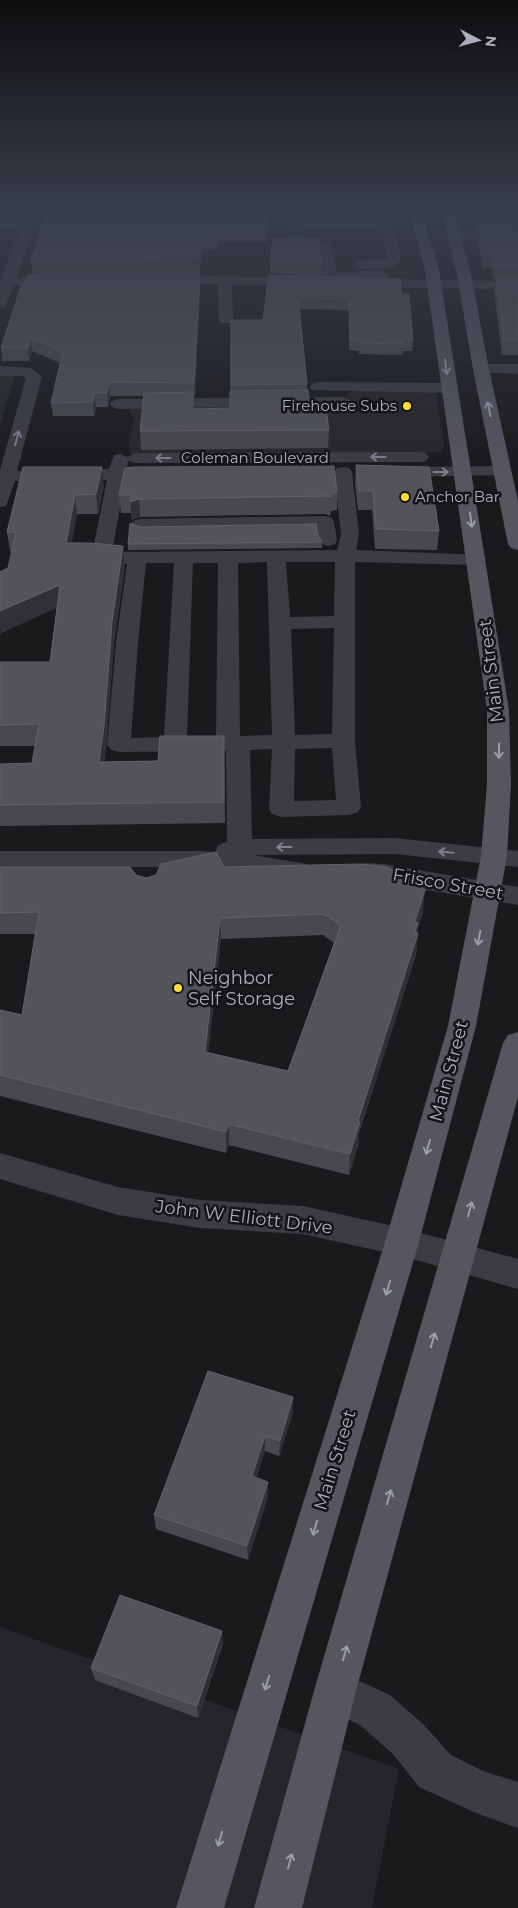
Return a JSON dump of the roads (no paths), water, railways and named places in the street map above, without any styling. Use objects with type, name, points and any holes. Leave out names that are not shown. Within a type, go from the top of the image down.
[{"type":"main road","name":"Main Street","points":[[200,1908],[402,1242],[462,1026],[489,890],[506,857],[499,784],[498,710],[436,299]]},
{"type":"main road","points":[[468,299],[481,369],[505,465],[518,544]]},
{"type":"main road","points":[[438,314],[446,322],[458,346]]},
{"type":"main road","points":[[465,363],[481,369]]},
{"type":"main road","points":[[278,1908],[335,1691],[518,1043]]},
{"type":"street","points":[[225,299],[226,320]]},
{"type":"street","points":[[481,369],[518,369]]},
{"type":"street","points":[[0,370],[26,371],[34,377],[0,502]]},
{"type":"street","points":[[306,387],[449,388]]},
{"type":"street","points":[[118,404],[342,402]]},
{"type":"street","name":"Coleman Boulevard","points":[[119,466],[343,472],[462,464]]},
{"type":"street","name":"Coleman Boulevard","points":[[9,468],[505,465]]},
{"type":"street","points":[[119,466],[101,558],[136,542],[328,540],[347,549]]},
{"type":"street","points":[[240,812],[349,807],[343,741],[344,622],[347,549],[350,534],[343,472]]},
{"type":"street","points":[[136,542],[184,557],[230,541],[276,557],[347,549],[476,559]]},
{"type":"street","points":[[230,541],[233,744],[240,812],[240,856]]},
{"type":"street","points":[[136,542],[119,745],[343,741]]},
{"type":"street","points":[[175,744],[184,557]]},
{"type":"street","points":[[276,557],[284,743],[281,809]]},
{"type":"street","points":[[280,623],[344,622]]},
{"type":"street","name":"Frisco Street","points":[[0,859],[149,869],[199,859],[395,846],[506,857]]},
{"type":"street","name":"Frisco Street","points":[[240,856],[334,872],[384,873],[518,896]]},
{"type":"street","name":"John W Elliott Drive","points":[[0,1166],[118,1201],[200,1214],[304,1220],[402,1242],[518,1274]]},
{"type":"street","points":[[335,1691],[375,1710],[408,1739],[435,1771],[476,1791],[518,1805]]},
{"type":"place","name":"Firehouse Subs","points":[[407,406]]},
{"type":"place","name":"Anchor Bar","points":[[405,497]]},
{"type":"place","name":"Neighbor Self Storage","points":[[178,988]]}]
